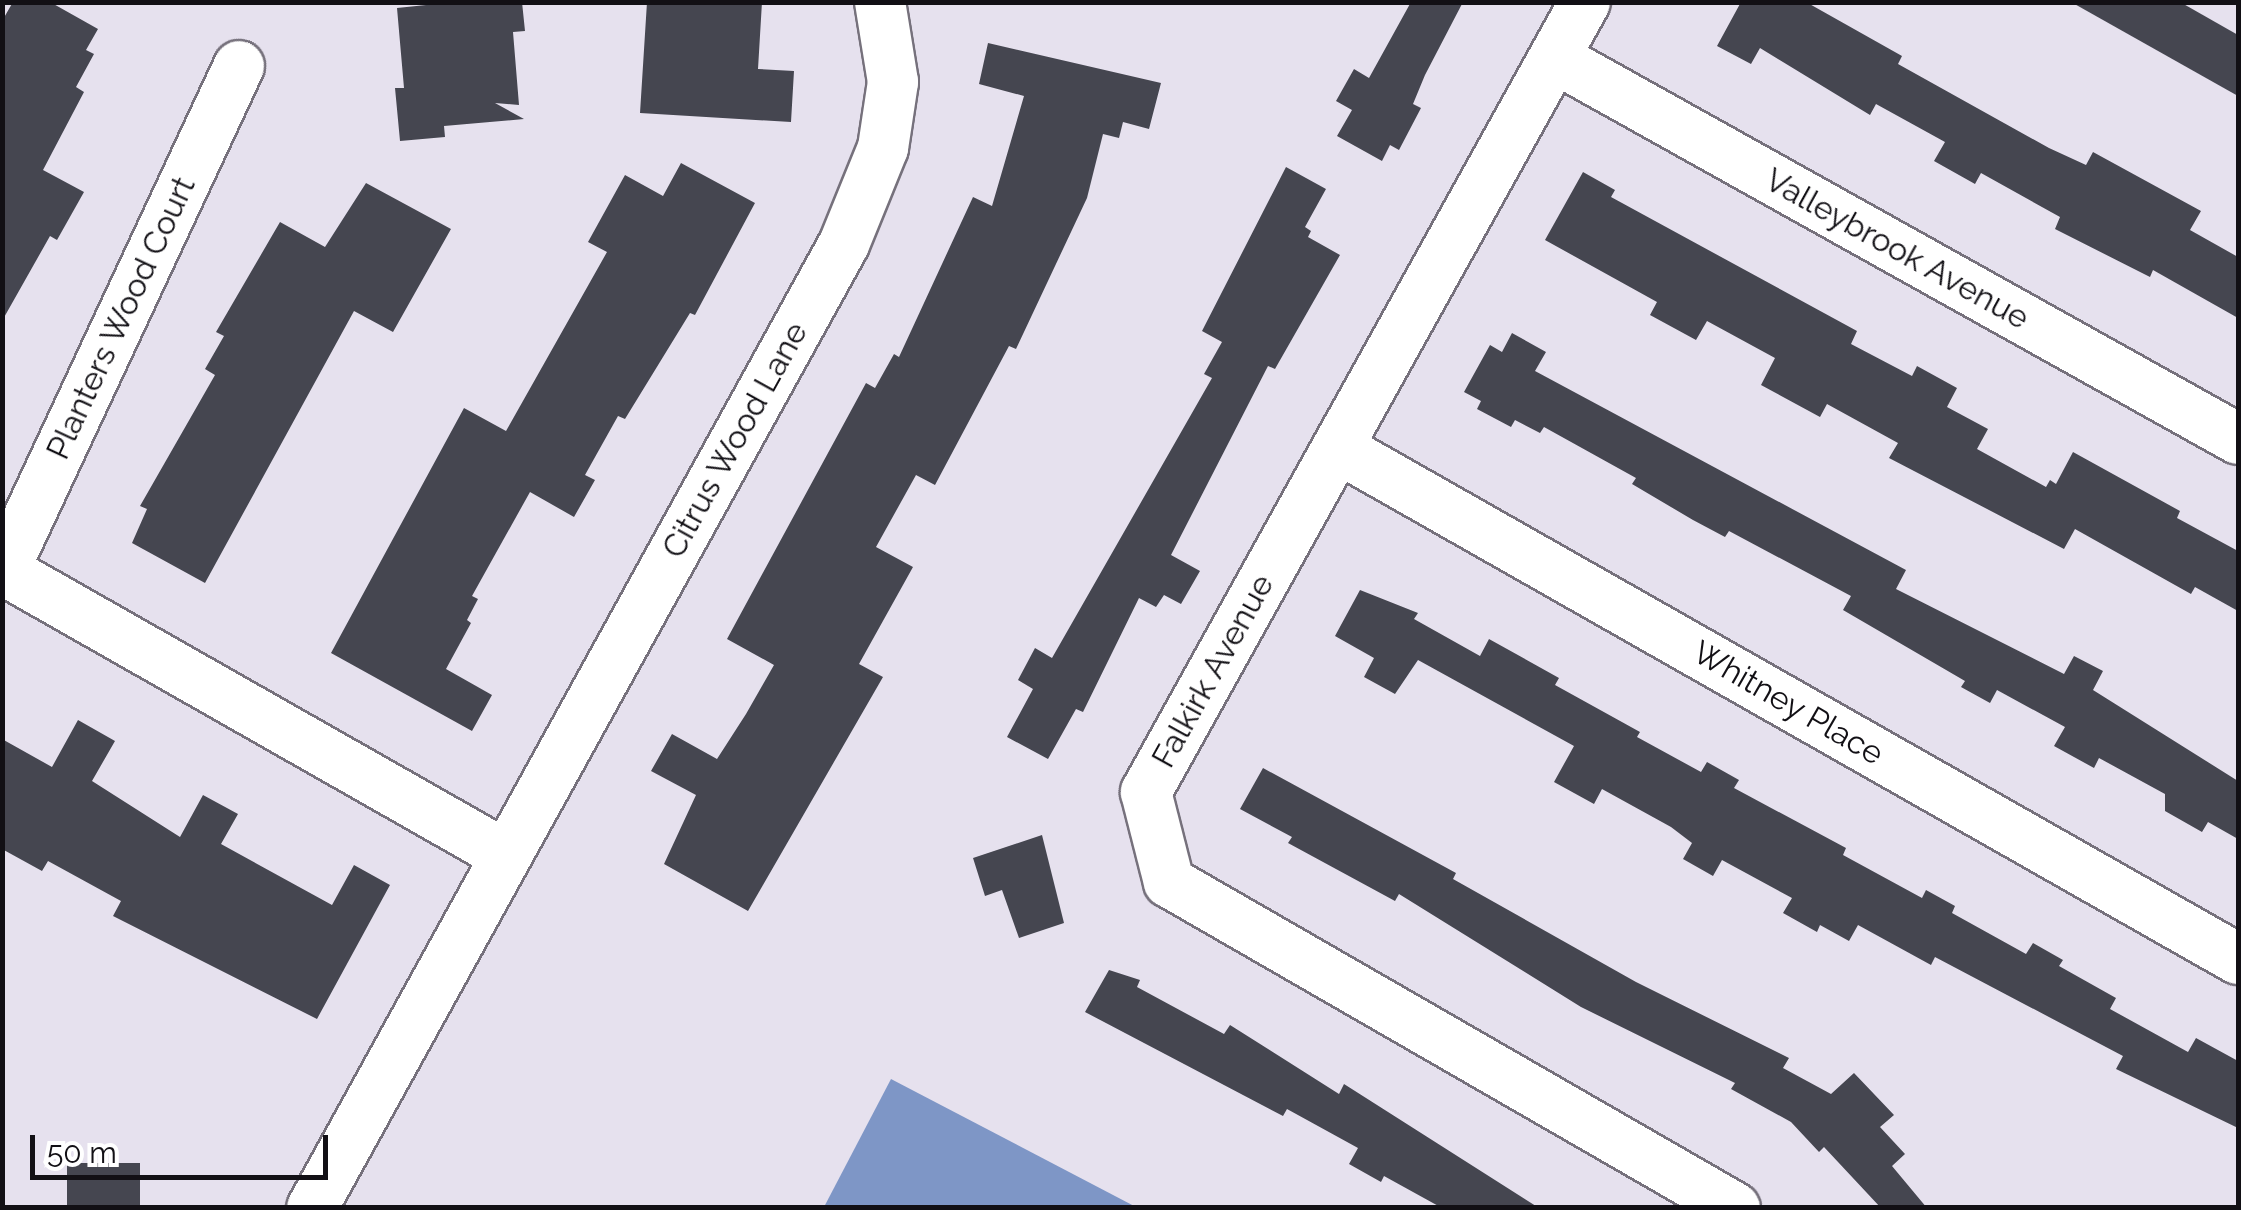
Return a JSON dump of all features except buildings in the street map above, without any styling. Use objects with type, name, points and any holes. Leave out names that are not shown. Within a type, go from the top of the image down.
[{"type":"street","name":"Citrus Wood Lane","points":[[312,1208],[844,244],[883,148],[893,82],[880,2]]},
{"type":"street","name":"Falkirk Avenue","points":[[1585,2],[1146,792],[1169,882],[1735,1208]]},
{"type":"street","name":"Valleybrook Avenue","points":[[1555,58],[2238,439]]},
{"type":"street","name":"Planters Wood Court","points":[[3,569],[239,66]]},
{"type":"street","name":"Whitney Place","points":[[1338,448],[2238,958]]},
{"type":"street","points":[[3,569],[505,855]]},
{"type":"water","points":[[891,1079],[1136,1207],[824,1207]]}]
